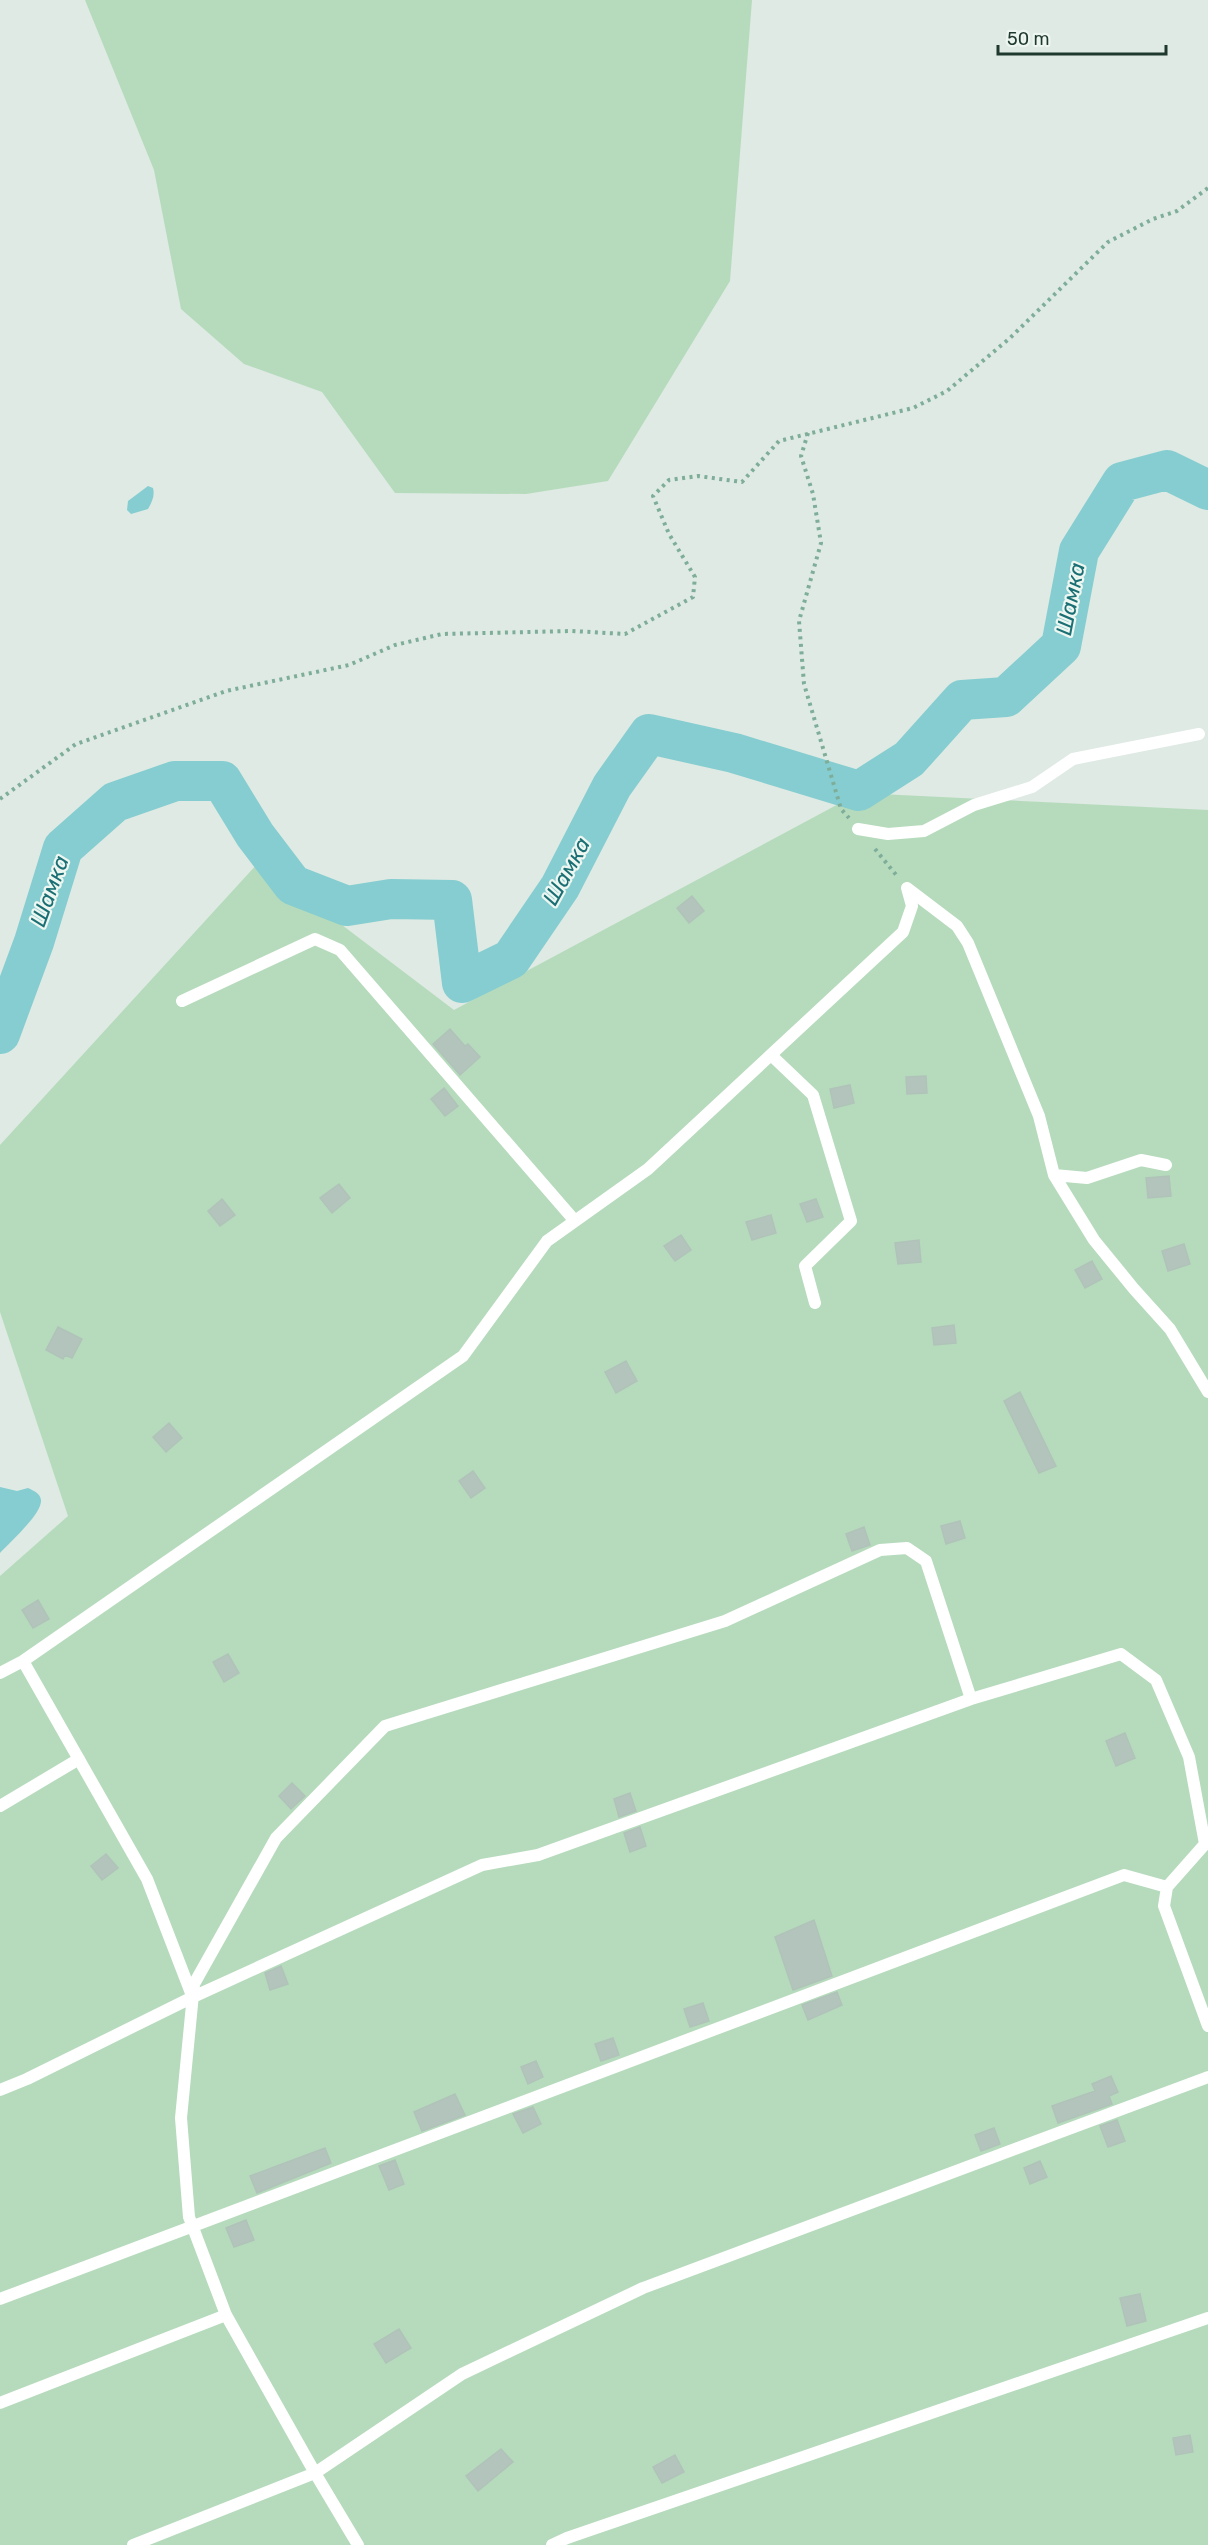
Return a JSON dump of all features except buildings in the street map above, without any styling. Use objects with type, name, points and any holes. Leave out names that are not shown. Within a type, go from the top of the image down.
[{"type":"lane","points":[[858,829],[888,834],[924,831],[974,805],[1032,787],[1073,759],[1199,734]]},
{"type":"lane","points":[[0,1673],[23,1661],[463,1356],[547,1241],[648,1169],[903,932],[912,906],[907,888]]},
{"type":"lane","points":[[907,888],[957,926],[968,943],[1039,1116],[1054,1175],[1094,1240],[1170,1329],[1208,1392]]},
{"type":"lane","points":[[182,1001],[315,939],[340,950],[575,1221]]},
{"type":"lane","points":[[771,1055],[813,1095],[851,1221],[805,1266],[815,1303]]},
{"type":"lane","points":[[1054,1175],[1087,1178],[1141,1160],[1166,1166]]},
{"type":"lane","points":[[358,2545],[226,2315],[189,2217],[181,2118],[194,1984],[276,1838],[385,1726],[725,1621],[880,1550],[907,1548],[926,1561],[971,1699]]},
{"type":"lane","points":[[0,2090],[27,2079],[193,1997],[482,1865],[538,1855],[971,1699],[1122,1654],[1156,1680],[1189,1757],[1205,1845],[1167,1887],[1164,1906],[1208,2026]]},
{"type":"lane","points":[[23,1661],[147,1879],[193,1997]]},
{"type":"lane","points":[[0,1806],[79,1759]]},
{"type":"lane","points":[[0,2299],[1124,1875],[1167,1887]]},
{"type":"lane","points":[[133,2545],[315,2473],[462,2374],[643,2288],[1208,2077]]},
{"type":"lane","points":[[0,2403],[226,2315]]},
{"type":"lane","points":[[552,2545],[1208,2318]]},
{"type":"path","points":[[0,799],[76,744],[226,691],[349,665],[395,645],[442,634],[572,631],[625,634],[693,597],[695,577],[669,534],[653,496],[669,480],[698,476],[742,482],[780,441],[913,408],[947,391],[1010,338],[1108,242],[1177,210],[1208,188]]},
{"type":"path","points":[[808,433],[801,456],[813,494],[821,543],[799,621],[804,684],[841,809],[907,888]]},
{"type":"green space","points":[[85,0],[752,0],[730,281],[608,481],[526,494],[395,493],[322,392],[244,364],[181,309],[154,170]]},
{"type":"green space","points":[[859,793],[1208,810],[1208,2545],[0,2545],[0,1576],[68,1516],[0,1312],[0,1145],[259,862],[454,1010]]},
{"type":"water","points":[[148,486],[153,488],[154,494],[148,509],[131,514],[127,510],[128,501]]},
{"type":"water","points":[[0,1487],[17,1491],[28,1488],[38,1494],[41,1500],[31,1520],[0,1553]]},
{"type":"waterway","name":"Шамка","points":[[0,1034],[34,942],[63,848],[115,802],[175,781],[222,781],[255,835],[293,885],[347,906],[391,899],[452,900],[462,983],[511,959],[560,887],[612,786],[649,734],[734,753],[859,791],[909,759],[962,700],[1006,697],[1061,646],[1079,551],[1122,482],[1167,470],[1208,490]]}]
